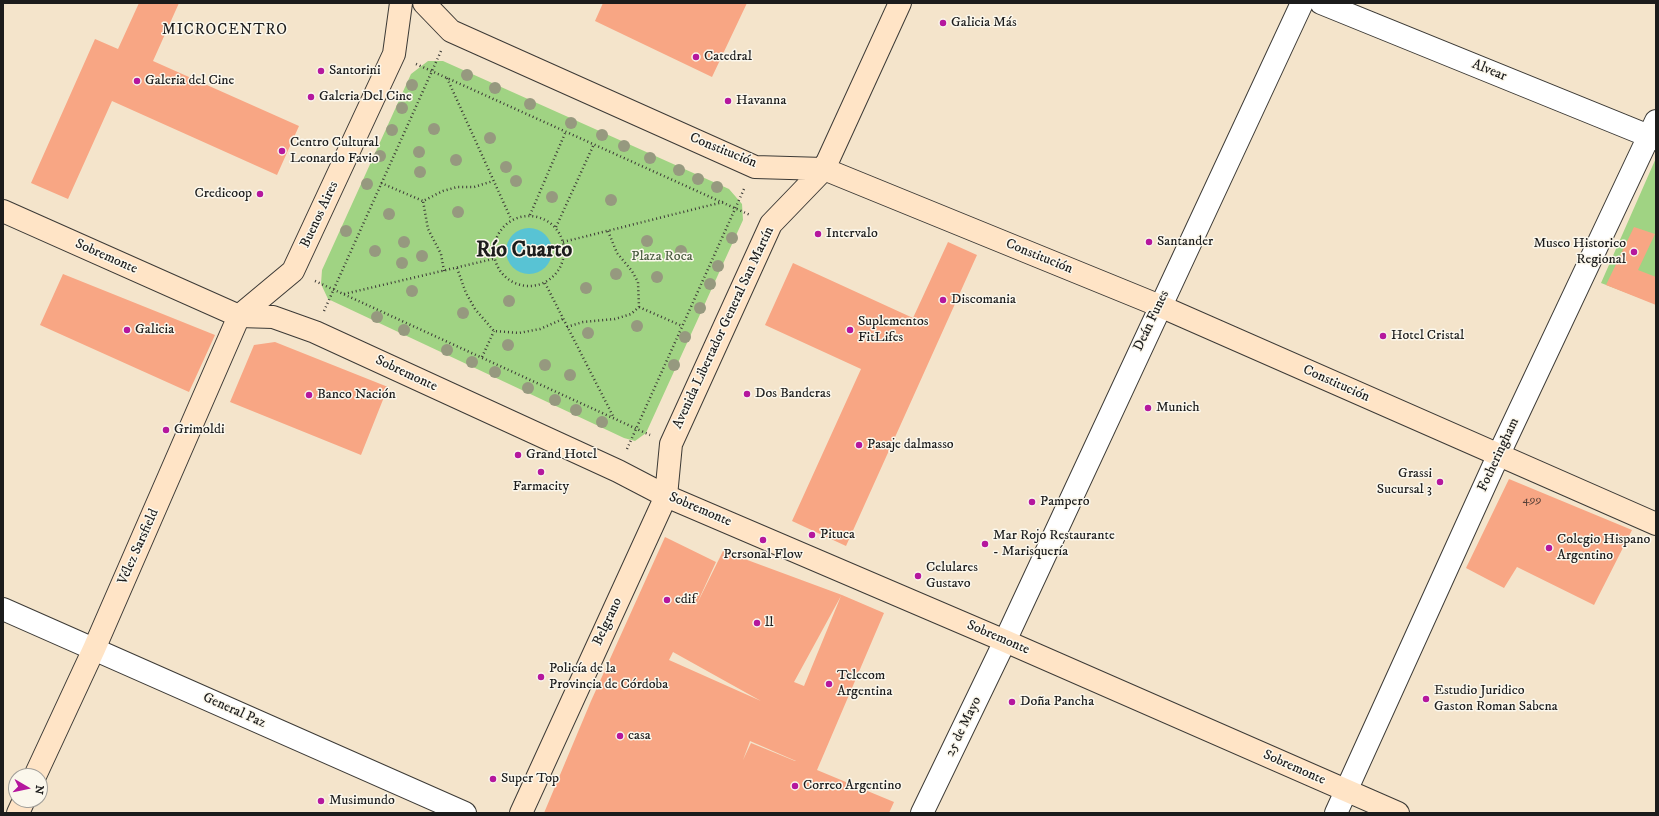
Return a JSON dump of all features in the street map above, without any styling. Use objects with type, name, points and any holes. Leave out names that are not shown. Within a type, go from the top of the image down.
[{"type":"main road","name":"Buenos Aires","points":[[239,316],[294,272],[394,54],[401,3]]},
{"type":"main road","name":"Constitución","points":[[424,3],[451,31],[754,167],[824,169],[1160,306],[1498,456],[1656,524]]},
{"type":"main road","name":"Avenida Libertador General San Martín","points":[[666,496],[671,444],[771,224],[824,169],[900,3]]},
{"type":"main road","name":"Sobremonte","points":[[3,211],[239,316],[273,317],[315,332],[618,471],[666,496],[1005,641],[1398,813]]},
{"type":"main road","name":"Vélez Sarsfield","points":[[39,768],[94,650],[239,316]]},
{"type":"main road","name":"Belgrano","points":[[520,813],[666,496]]},
{"type":"street","name":"Deán Funes","points":[[1005,641],[1302,3]]},
{"type":"street","name":"Alvear","points":[[1321,3],[1654,132]]},
{"type":"street","name":"Fotheringham","points":[[1336,813],[1498,456],[1654,132]]},
{"type":"street","name":"General Paz","points":[[3,609],[465,813]]},
{"type":"street","name":"25 de Mayo","points":[[922,813],[1005,641]]},
{"type":"path","points":[[315,332],[333,289],[451,31]]},
{"type":"path","points":[[394,54],[771,224]]},
{"type":"path","points":[[447,78],[511,219]]},
{"type":"path","points":[[530,215],[566,131]]},
{"type":"path","points":[[556,227],[594,144]]},
{"type":"path","points":[[618,471],[754,167]]},
{"type":"path","points":[[381,183],[423,201],[443,191],[457,187],[474,187],[493,181]]},
{"type":"path","points":[[423,201],[428,229],[441,254],[444,271]]},
{"type":"path","points":[[563,242],[723,202]]},
{"type":"path","points":[[530,215],[543,218],[556,227],[563,242],[564,258],[557,273],[545,283],[529,287],[514,284],[501,274],[493,259],[493,244],[499,230],[511,219],[530,215]]},
{"type":"path","points":[[608,231],[617,253],[632,270],[638,282],[639,307]]},
{"type":"path","points":[[343,294],[493,259]]},
{"type":"path","points":[[457,268],[466,293],[475,309],[494,331],[519,333],[540,329],[563,319]]},
{"type":"path","points":[[294,272],[671,444]]},
{"type":"path","points":[[545,283],[614,418]]},
{"type":"path","points":[[639,307],[682,326]]},
{"type":"path","points":[[567,327],[583,322],[615,319],[631,314],[639,307]]},
{"type":"path","points":[[482,358],[494,331]]},
{"type":"green space","name":"Plaza Roca","points":[[428,61],[443,61],[729,189],[742,204],[743,220],[646,433],[635,441],[624,438],[328,299],[321,284],[322,270],[411,74]]},
{"type":"green space","points":[[1656,158],[1656,304],[1601,283]]},
{"type":"water","points":[[534,228],[538,229],[548,238],[551,242],[551,260],[542,270],[534,274],[524,274],[516,270],[507,260],[506,246],[510,238],[520,229]]},
{"type":"building","name":"Galeria del Cine","points":[[139,3],[179,3],[153,61],[299,126],[277,175],[112,101],[68,199],[31,183],[95,39],[118,49]]},
{"type":"building","name":"Catedral","points":[[603,3],[747,3],[712,77],[595,21]]},
{"type":"building","name":"Museo Historico Regional","points":[[1634,227],[1655,234],[1638,270],[1656,277],[1656,305],[1606,285]]},
{"type":"building","name":"Pasaje dalmasso","points":[[948,242],[977,255],[846,546],[792,521],[861,369],[765,325],[793,263],[913,318]]},
{"type":"building","name":"Galicia","points":[[63,274],[215,335],[189,392],[40,325]]},
{"type":"building","name":"Banco Nación","points":[[275,342],[388,387],[361,455],[230,402],[254,345]]},
{"type":"building","name":"Colegio Hispano Argentino","points":[[1509,479],[1632,530],[1594,605],[1517,567],[1504,588],[1466,568]]},
{"type":"building","points":[[665,537],[716,562],[694,610],[723,551],[842,595],[884,613],[817,770],[894,802],[889,813],[544,813],[591,701]],"holes":[[[841,596],[804,686],[794,682]],[[673,652],[761,701],[669,660]],[[750,741],[796,761],[751,743],[743,760]]]},
{"type":"place","name":"Galicia Más","points":[[943,23]]},
{"type":"place","name":"Catedral","points":[[696,57]]},
{"type":"place","name":"Santorini","points":[[321,71]]},
{"type":"place","name":"Galeria del Cine","points":[[137,81]]},
{"type":"place","name":"Galeria Del Cine","points":[[311,97]]},
{"type":"place","name":"Havanna","points":[[728,101]]},
{"type":"place","name":"Centro Cultural Leonardo Favio","points":[[282,151]]},
{"type":"place","name":"Credicoop","points":[[260,194]]},
{"type":"place","name":"Intervalo","points":[[818,234]]},
{"type":"place","name":"Santander","points":[[1149,242]]},
{"type":"place","name":"Museo Historico Regional","points":[[1634,252]]},
{"type":"place","name":"Discomania","points":[[943,300]]},
{"type":"place","name":"Galicia","points":[[127,330]]},
{"type":"place","name":"Suplementos FitLifes","points":[[850,330]]},
{"type":"place","name":"Hotel Cristal","points":[[1383,336]]},
{"type":"place","name":"Dos Banderas","points":[[747,394]]},
{"type":"place","name":"Banco Nación","points":[[309,395]]},
{"type":"place","name":"Munich","points":[[1148,408]]},
{"type":"place","name":"Grimoldi","points":[[166,430]]},
{"type":"place","name":"Pasaje dalmasso","points":[[859,445]]},
{"type":"place","name":"Grand Hotel","points":[[518,455]]},
{"type":"place","name":"Farmacity","points":[[541,472]]},
{"type":"place","name":"Grassi Sucursal 3","points":[[1440,482]]},
{"type":"place","name":"Pampero","points":[[1032,502]]},
{"type":"place","name":"Pituca","points":[[812,535]]},
{"type":"place","name":"Personal Flow","points":[[763,540]]},
{"type":"place","name":"Mar Rojo Restaurante - Marisquería","points":[[985,544]]},
{"type":"place","name":"Colegio Hispano Argentino","points":[[1549,548]]},
{"type":"place","name":"Celulares Gustavo","points":[[918,576]]},
{"type":"place","name":"edif","points":[[667,600]]},
{"type":"place","name":"ll","points":[[757,623]]},
{"type":"place","name":"Policía de la Provincia de Córdoba","points":[[541,677]]},
{"type":"place","name":"Telecom Argentina","points":[[829,684]]},
{"type":"place","name":"Estudio Juridico Gaston Roman Sabena","points":[[1426,699]]},
{"type":"place","name":"Doña Pancha","points":[[1012,702]]},
{"type":"place","name":"casa","points":[[620,736]]},
{"type":"place","name":"Super Top","points":[[493,779]]},
{"type":"place","name":"Correo Argentino","points":[[795,786]]},
{"type":"place","name":"Musimundo","points":[[321,801]]},
{"type":"district","name":"MICROCENTRO","points":[[225,31]]},
{"type":"district","name":"Río Cuarto","points":[[524,251]]}]
